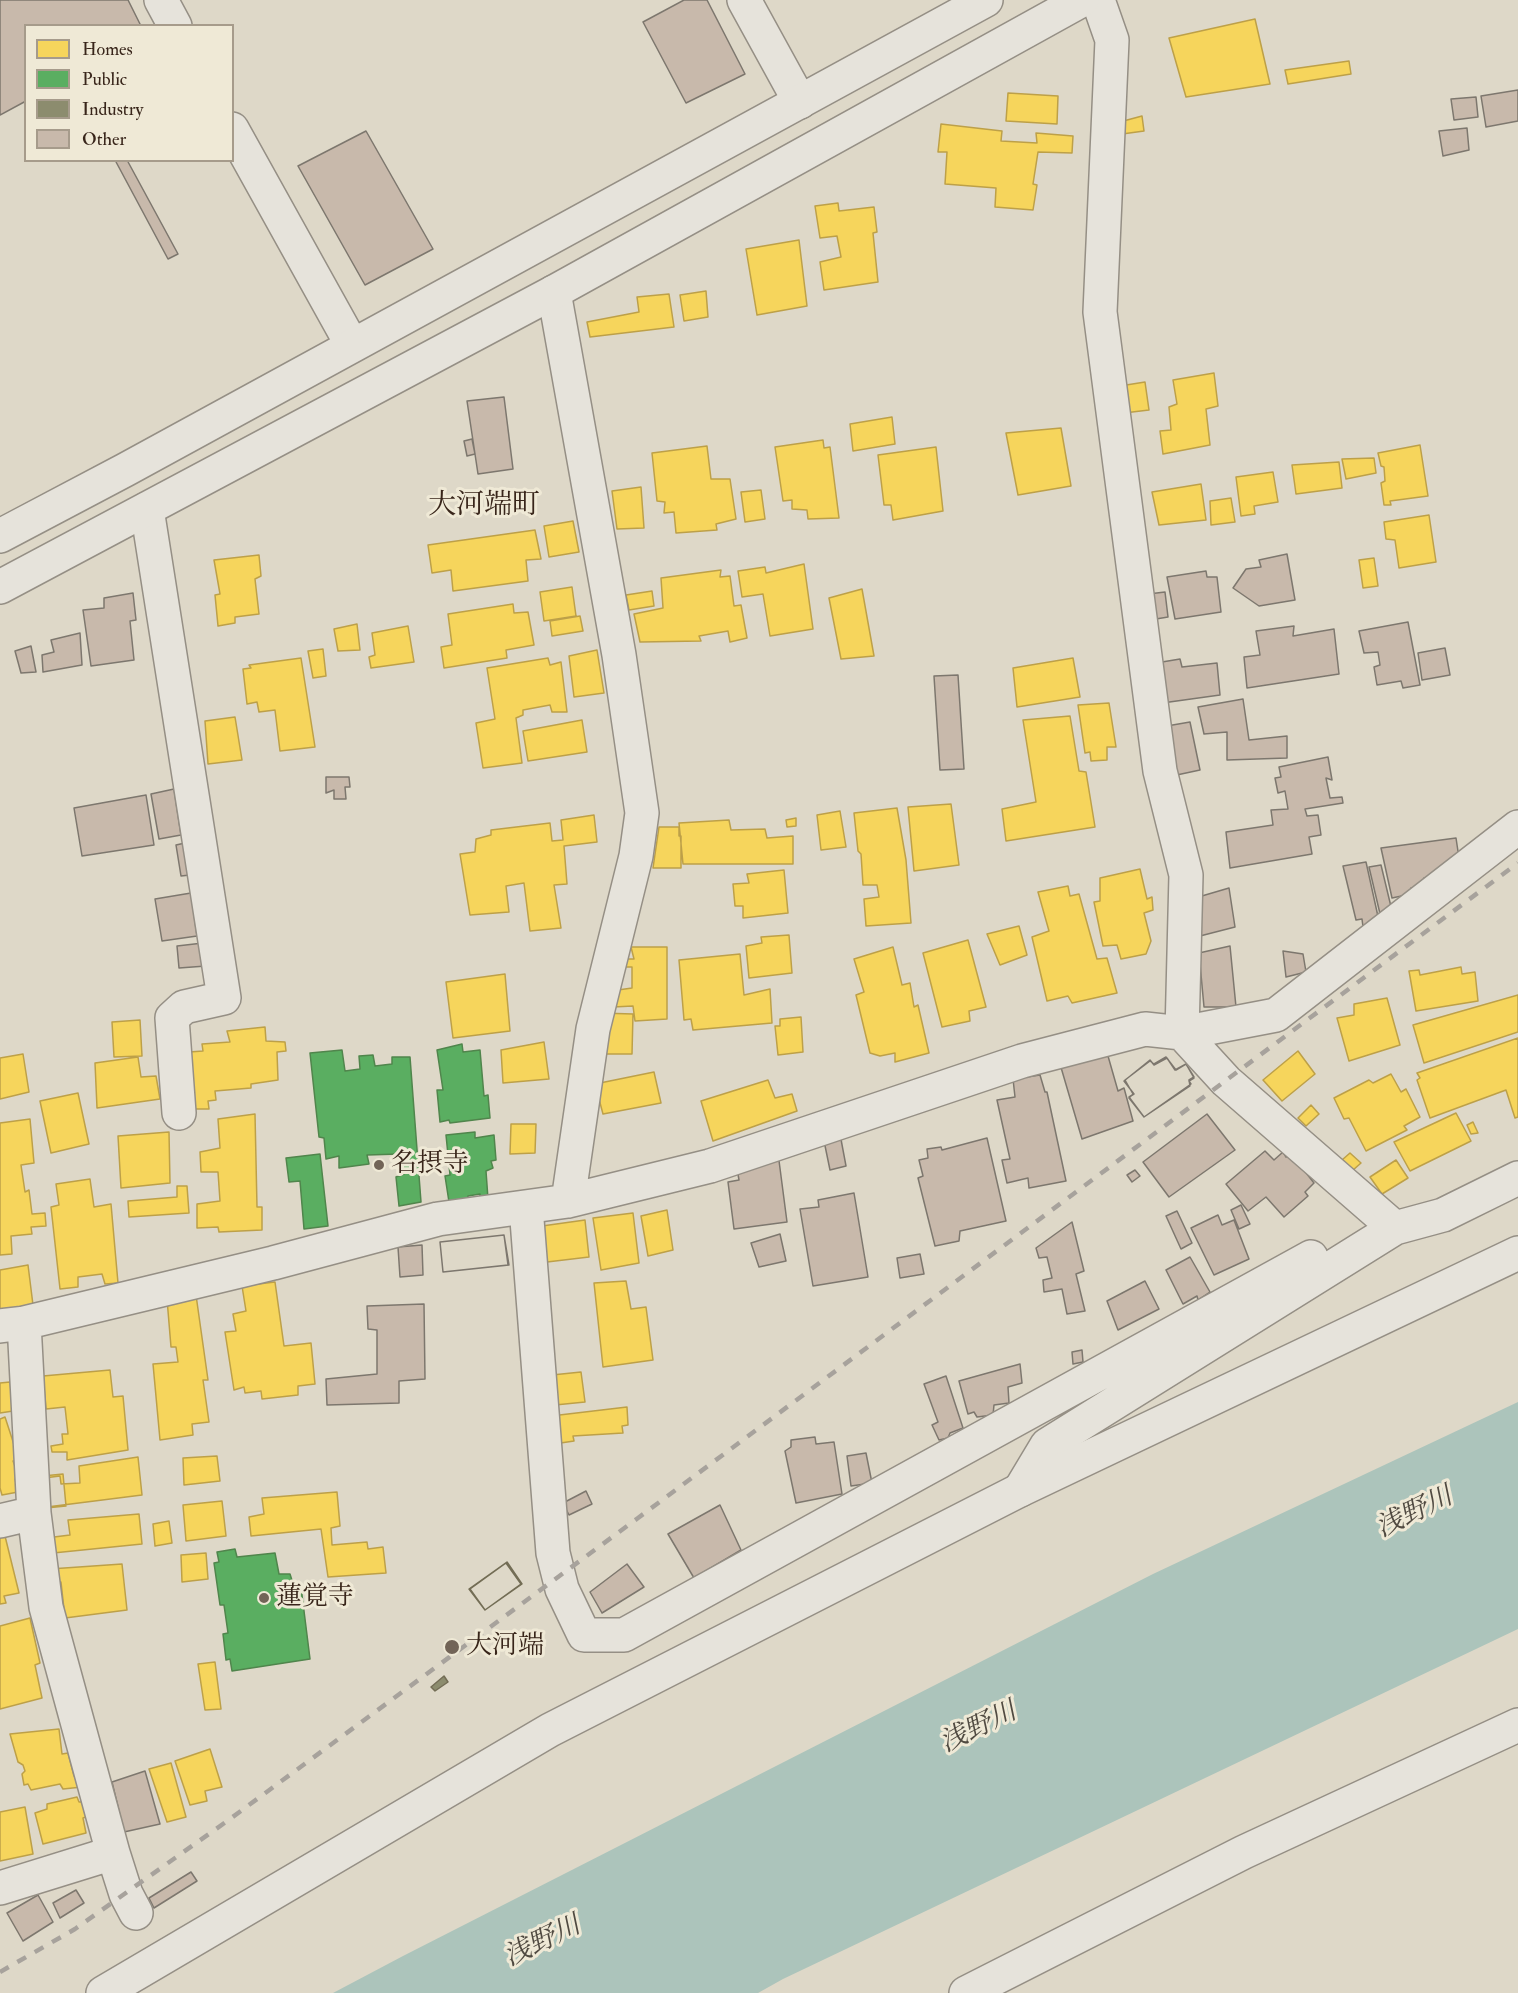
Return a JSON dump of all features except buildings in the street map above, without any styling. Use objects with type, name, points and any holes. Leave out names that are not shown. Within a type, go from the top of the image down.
[{"type":"street","points":[[161,0],[174,24]]},
{"type":"street","points":[[744,0],[800,102]]},
{"type":"street","points":[[0,536],[986,0]]},
{"type":"street","points":[[0,587],[555,292],[1082,0]]},
{"type":"street","points":[[1098,0],[1112,40],[1100,312],[1160,771],[1186,875],[1182,1033],[1226,1081],[1390,1222]]},
{"type":"street","points":[[234,133],[352,345]]},
{"type":"street","points":[[555,292],[619,655],[642,813],[636,856],[593,1029],[568,1201]]},
{"type":"street","points":[[147,509],[224,998],[184,1006],[172,1018],[179,1113]]},
{"type":"street","points":[[136,1913],[126,1894],[113,1853],[46,1607],[12,1324],[273,1263],[438,1219],[568,1201],[710,1166],[1022,1061],[1145,1029],[1182,1033],[1276,1015],[1518,827]]},
{"type":"street","points":[[526,1207],[553,1553],[562,1589],[584,1635],[624,1635],[1390,1222],[1443,1215],[1518,1178]]},
{"type":"street","points":[[1020,1490],[1047,1445],[1390,1222]]},
{"type":"street","points":[[103,1993],[550,1730],[1020,1490],[1518,1253]]},
{"type":"street","points":[[0,1521],[34,1513]]},
{"type":"street","points":[[966,1993],[1244,1852],[1518,1725]]},
{"type":"street","points":[[0,1888],[113,1853]]},
{"type":"water","name":"浅野川","points":[[1518,1402],[1518,1629],[783,1979],[758,1993],[333,1993],[1153,1574]]},
{"type":"railway","points":[[0,1972],[75,1929],[230,1819],[1518,863]]},
{"type":"place","name":"名摂寺","points":[[379,1165]]},
{"type":"place","name":"蓮覚寺","points":[[264,1598]]},
{"type":"place","name":"大河端","points":[[452,1647]]},
{"type":"district","name":"大河端町","points":[[484,507]]}]
